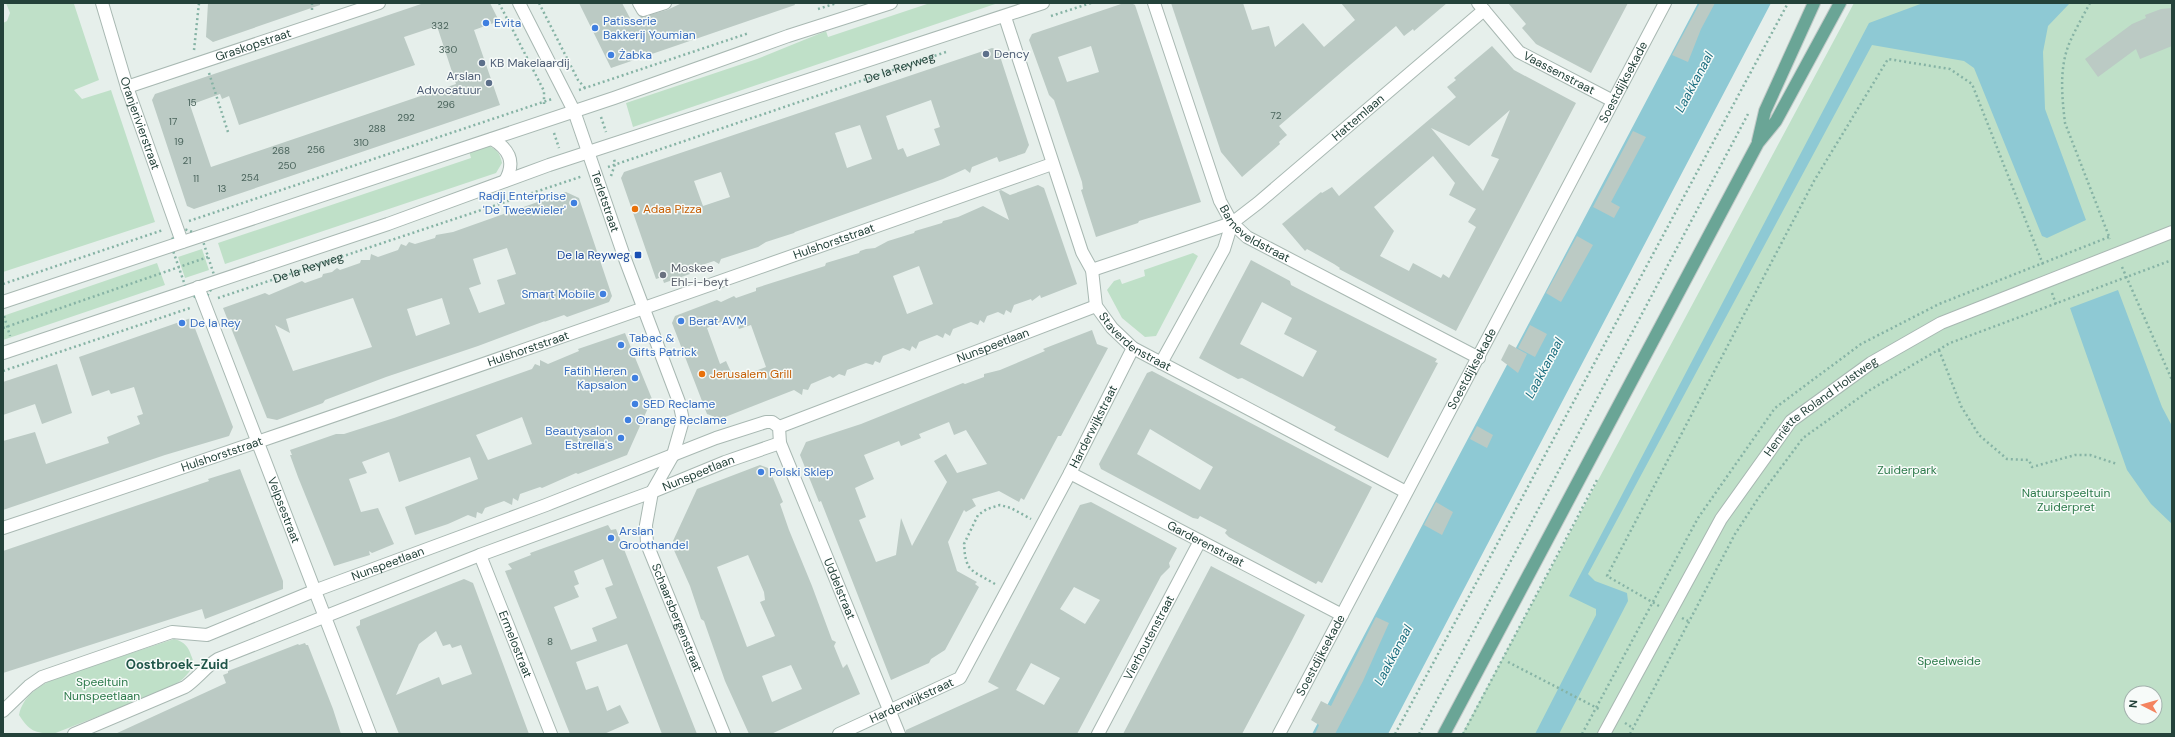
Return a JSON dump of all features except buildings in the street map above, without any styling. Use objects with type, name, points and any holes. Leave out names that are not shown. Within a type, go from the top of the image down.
[{"type":"main road","points":[[1758,143],[1765,111],[1814,3]]},
{"type":"main road","points":[[1444,734],[1758,143],[1776,121],[1840,3]]},
{"type":"street","name":"Oranjerivierstraat","points":[[102,3],[127,87],[176,226],[176,243]]},
{"type":"street","name":"Graskopstraat","points":[[127,87],[380,3]]},
{"type":"street","name":"Terletstraat","points":[[520,3],[574,111],[643,310],[680,408],[682,420],[673,455]]},
{"type":"street","points":[[639,3],[643,10],[665,3]]},
{"type":"street","points":[[5,307],[176,243],[597,104],[788,36],[891,3]]},
{"type":"street","name":"De la Reyweg","points":[[8,352],[388,224],[563,161],[1005,17],[1043,3]]},
{"type":"street","name":"Barneveldstraat","points":[[1154,3],[1220,201],[1232,222],[1247,236],[1478,358]]},
{"type":"street","name":"Soestdijksekade","points":[[1279,734],[1665,3]]},
{"type":"street","name":"Hattemlaan","points":[[1092,270],[1232,222],[1258,203],[1481,7]]},
{"type":"street","name":"Vaassenstraat","points":[[1481,7],[1519,52],[1613,101]]},
{"type":"street","name":"Staverdenstraat","points":[[1005,17],[1082,252],[1092,270],[1096,306],[1112,328],[1132,348],[1406,492]]},
{"type":"street","points":[[492,139],[502,146],[507,152],[510,172],[505,181]]},
{"type":"street","name":"Hulshorststraat","points":[[3,528],[257,443],[643,310],[1052,164]]},
{"type":"street","points":[[1161,363],[1224,248],[1232,222]]},
{"type":"street","name":"Henriëtte Roland Holstweg","points":[[1604,734],[1721,519],[1791,421],[1872,363],[1941,323],[2172,232]]},
{"type":"street","name":"Velpsestraat","points":[[192,289],[203,303],[370,734]]},
{"type":"street","name":"Nunspeetlaan","points":[[3,711],[29,686],[42,677],[172,632],[207,635],[314,591],[546,505],[673,455],[766,422],[772,422],[779,427],[1096,306]]},
{"type":"street","name":"Harderwijkstraat","points":[[839,734],[960,678],[1070,473],[1132,348]]},
{"type":"street","points":[[779,427],[780,443]]},
{"type":"street","name":"Nunspeetlaan","points":[[74,734],[185,687],[194,681],[209,664],[218,658],[480,555],[652,492],[725,462],[780,443]]},
{"type":"street","name":"Uddelstraat","points":[[780,443],[899,734]]},
{"type":"street","name":"Schaarsbergenstraat","points":[[673,455],[652,492],[646,525],[647,544],[724,734]]},
{"type":"street","name":"Garderenstraat","points":[[1070,473],[1342,615]]},
{"type":"street","name":"Vierhoutenstraat","points":[[1098,734],[1200,541]]},
{"type":"street","name":"Ermelostraat","points":[[480,555],[551,734]]},
{"type":"path","points":[[193,66],[198,3]]},
{"type":"path","points":[[500,3],[544,91],[543,103],[570,180]]},
{"type":"path","points":[[539,3],[578,80],[585,88]]},
{"type":"path","points":[[814,11],[837,3]]},
{"type":"path","points":[[1046,18],[1090,3]]},
{"type":"path","points":[[1395,734],[1788,3]]},
{"type":"path","points":[[2090,3],[2069,44],[2062,76],[2062,103],[2065,123],[2116,253],[2172,380]]},
{"type":"path","points":[[3,284],[755,31]]},
{"type":"path","name":"De la Reyweg","points":[[3,371],[950,51]]},
{"type":"path","points":[[1688,621],[1607,576],[1814,181],[1888,59],[1950,69],[1972,84],[2043,264],[2056,304]]},
{"type":"path","points":[[205,62],[228,132]]},
{"type":"path","points":[[590,86],[611,146],[615,164]]},
{"type":"path","points":[[1419,734],[1750,111]]},
{"type":"path","points":[[176,226],[201,235],[216,281],[203,303],[178,268],[176,226]]},
{"type":"path","points":[[1582,734],[1595,707],[1654,603],[1698,518],[1775,408],[1861,344],[1939,304],[2110,237]]},
{"type":"path","points":[[3,328],[208,257]]},
{"type":"path","points":[[1630,734],[1735,534],[1759,497],[1803,438],[1870,390],[1950,343],[2172,260]]},
{"type":"path","points":[[5,307],[4,316],[7,326],[8,352]]},
{"type":"path","points":[[1939,350],[1961,406],[1979,435],[2007,459],[2029,460],[2032,467],[2074,455],[2090,455],[2117,464]]},
{"type":"path","points":[[1006,591],[974,572],[968,566],[964,544],[978,515],[1000,505],[1011,508],[1042,525]]},
{"type":"path","points":[[1508,662],[1595,707]]},
{"type":"green space","points":[[6,3],[74,4],[99,80],[74,90],[82,99],[111,90],[155,222],[3,272],[3,23],[7,21],[10,13]]},
{"type":"green space","points":[[930,3],[998,3],[633,127],[626,103],[757,59],[826,31],[828,37]]},
{"type":"green space","name":"Zuiderpark","points":[[1854,3],[2172,3],[2172,734],[1462,734]]},
{"type":"green space","points":[[486,145],[493,148],[500,157],[502,163],[496,173],[225,264],[218,243],[471,158],[469,151]]},
{"type":"green space","points":[[202,249],[209,270],[185,278],[178,257]]},
{"type":"green space","points":[[1193,253],[1198,256],[1156,336],[1145,337],[1122,318],[1107,290],[1114,281],[1120,279],[1122,284],[1145,276],[1144,270]]},
{"type":"green space","points":[[157,263],[165,285],[3,340],[3,316]]},
{"type":"green space","name":"Speeltuin Nunspeetlaan","points":[[174,639],[182,642],[187,647],[194,663],[189,672],[182,679],[175,685],[165,690],[53,734],[37,732],[29,728],[19,715],[27,698],[36,689],[53,679]]},
{"type":"water","name":"Laakkanaal","points":[[1698,3],[1771,3],[1388,734],[1312,734]]},
{"type":"water","points":[[1923,3],[2070,3],[2048,26],[2043,52],[2045,109],[2086,220],[2047,238],[2042,236],[1974,68],[1964,61],[1872,45],[1588,574],[1595,581],[1627,593],[1628,601],[1559,734],[1535,734],[1596,615],[1596,609],[1569,596],[1869,23]]},
{"type":"water","points":[[2118,290],[2162,407],[2172,426],[2172,524],[2151,504],[2127,470],[2070,308]]},
{"type":"place","name":"Evita","points":[[486,23]]},
{"type":"place","name":"Patisserie Bakkerij Youmian","points":[[595,28]]},
{"type":"place","name":"Dency","points":[[986,54]]},
{"type":"place","name":"Żabka","points":[[611,55]]},
{"type":"place","name":"KB Makelaardij","points":[[482,63]]},
{"type":"place","name":"Arslan Advocatuur","points":[[489,83]]},
{"type":"place","name":"Radji Enterprise 'De Tweewieler'","points":[[574,203]]},
{"type":"place","name":"Adaa Pizza","points":[[635,209]]},
{"type":"place","name":"De la Reyweg","points":[[638,255]]},
{"type":"place","name":"Moskee Ehl-i-beyt","points":[[663,275]]},
{"type":"place","name":"Smart Mobile","points":[[603,294]]},
{"type":"place","name":"Berat AVM","points":[[681,321]]},
{"type":"place","name":"De la Rey","points":[[182,323]]},
{"type":"place","name":"Tabac & Gifts Patrick","points":[[621,345]]},
{"type":"place","name":"Jerusalem Grill","points":[[702,374]]},
{"type":"place","name":"Fatih Heren Kapsalon","points":[[635,378]]},
{"type":"place","name":"SED Reclame","points":[[635,404]]},
{"type":"place","name":"Orange Reclame","points":[[628,420]]},
{"type":"place","name":"Beautysalon Estrella's","points":[[621,438]]},
{"type":"place","name":"Polski Sklep","points":[[761,472]]},
{"type":"place","name":"Arslan Groothandel","points":[[611,538]]},
{"type":"district","name":"Oostbroek-Zuid","points":[[177,664]]},
{"type":"park label","name":"Natuurspeeltuin Zuiderpret","points":[[2066,500]]},
{"type":"park label","name":"Speelweide","points":[[1949,661]]}]
